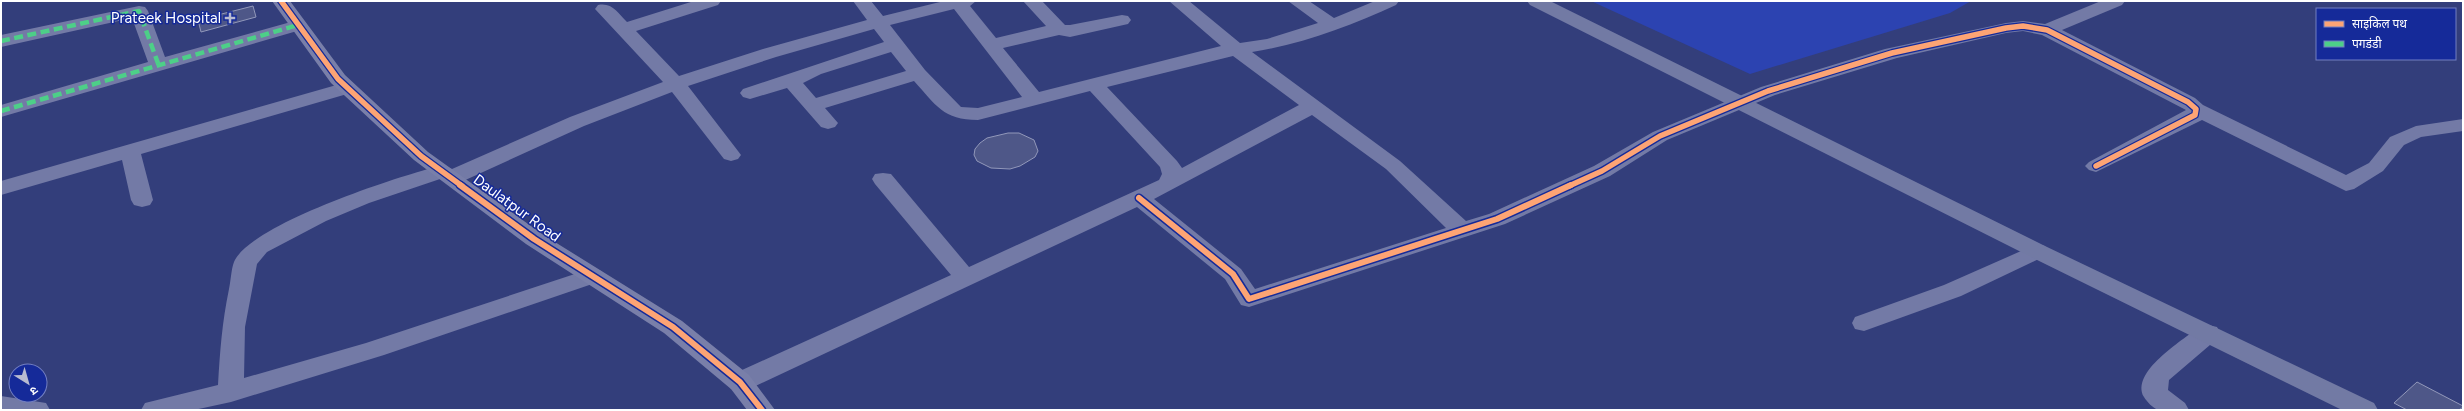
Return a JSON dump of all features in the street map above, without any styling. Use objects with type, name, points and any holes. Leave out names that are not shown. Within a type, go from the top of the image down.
[{"type":"highway","points":[[1536,1],[2037,251],[2365,410]]},
{"type":"street","name":"Daulatpur Road","points":[[281,1],[338,79],[421,156],[448,174],[534,239],[673,327],[740,382],[762,410]]},
{"type":"street","points":[[625,29],[712,1]]},
{"type":"street","points":[[862,1],[918,74],[954,111],[966,114],[978,114],[1215,53],[1270,44],[1353,18],[1390,1]]},
{"type":"street","points":[[1032,1],[1059,29]]},
{"type":"street","points":[[1178,1],[1237,50],[1393,165],[1462,230]]},
{"type":"street","points":[[1297,1],[1327,21],[1327,26]]},
{"type":"street","points":[[2047,30],[2116,1]]},
{"type":"street","points":[[231,393],[233,327],[246,262],[259,247],[318,216],[361,198],[448,174],[566,124],[675,82],[878,22],[963,2],[991,45],[1034,100]]},
{"type":"street","points":[[604,9],[675,82],[731,155]]},
{"type":"street","points":[[1,40],[139,11],[159,66]]},
{"type":"street","points":[[991,45],[1059,29],[1070,31],[1122,20]]},
{"type":"street","points":[[1,111],[298,25]]},
{"type":"street","points":[[1139,198],[1208,252],[1233,274],[1249,299],[1497,218],[1602,171],[1660,136],[1685,124],[1742,103],[1768,91],[1892,53],[2006,28],[2023,26],[2047,30],[2188,102],[2196,109],[2346,184],[2376,167],[2397,141],[2416,132],[2463,124]]},
{"type":"street","points":[[750,93],[896,44]]},
{"type":"street","points":[[813,105],[918,74]]},
{"type":"street","points":[[791,80],[828,124]]},
{"type":"street","points":[[1094,84],[1170,165],[1173,174],[1168,184]]},
{"type":"street","points":[[1,188],[347,88]]},
{"type":"street","points":[[740,382],[1139,198],[1313,106]]},
{"type":"street","points":[[2096,166],[2195,115],[2196,109]]},
{"type":"street","points":[[130,150],[142,200]]},
{"type":"street","points":[[883,179],[966,278]]},
{"type":"street","points":[[1864,323],[1944,296],[1983,279],[2037,251]]},
{"type":"street","points":[[154,410],[231,393],[478,315],[593,276]]},
{"type":"street","points":[[2176,410],[2156,395],[2154,386],[2157,376],[2208,333]]},
{"type":"street","points":[[3,407],[38,410]]},
{"type":"shaded area","points":[[1591,1],[1971,1],[1950,13],[1750,74]]},
{"type":"building","points":[[253,6],[256,17],[201,32],[198,20]]},
{"type":"building","points":[[1008,133],[1019,133],[1034,140],[1038,151],[1035,157],[1020,166],[1010,169],[991,168],[977,161],[974,155],[975,149],[980,143],[987,138]]},
{"type":"building","points":[[2417,382],[2463,407],[2459,410],[2407,410],[2394,403]]},
{"type":"marked path","points":[[1,41],[139,11],[159,66]]},
{"type":"marked path","points":[[1,111],[298,25]]},
{"type":"cycle path","points":[[281,1],[338,79],[421,156],[534,239],[673,327],[740,382],[762,410]]},
{"type":"cycle path","points":[[1139,198],[1208,252],[1233,274],[1249,299],[1497,219],[1602,171],[1660,136],[1768,91],[1892,53],[2006,28],[2023,26],[2047,30],[2188,102],[2196,109],[2195,115],[2096,166]]},
{"type":"place","name":"Prateek Hospital","points":[[230,18]]}]
